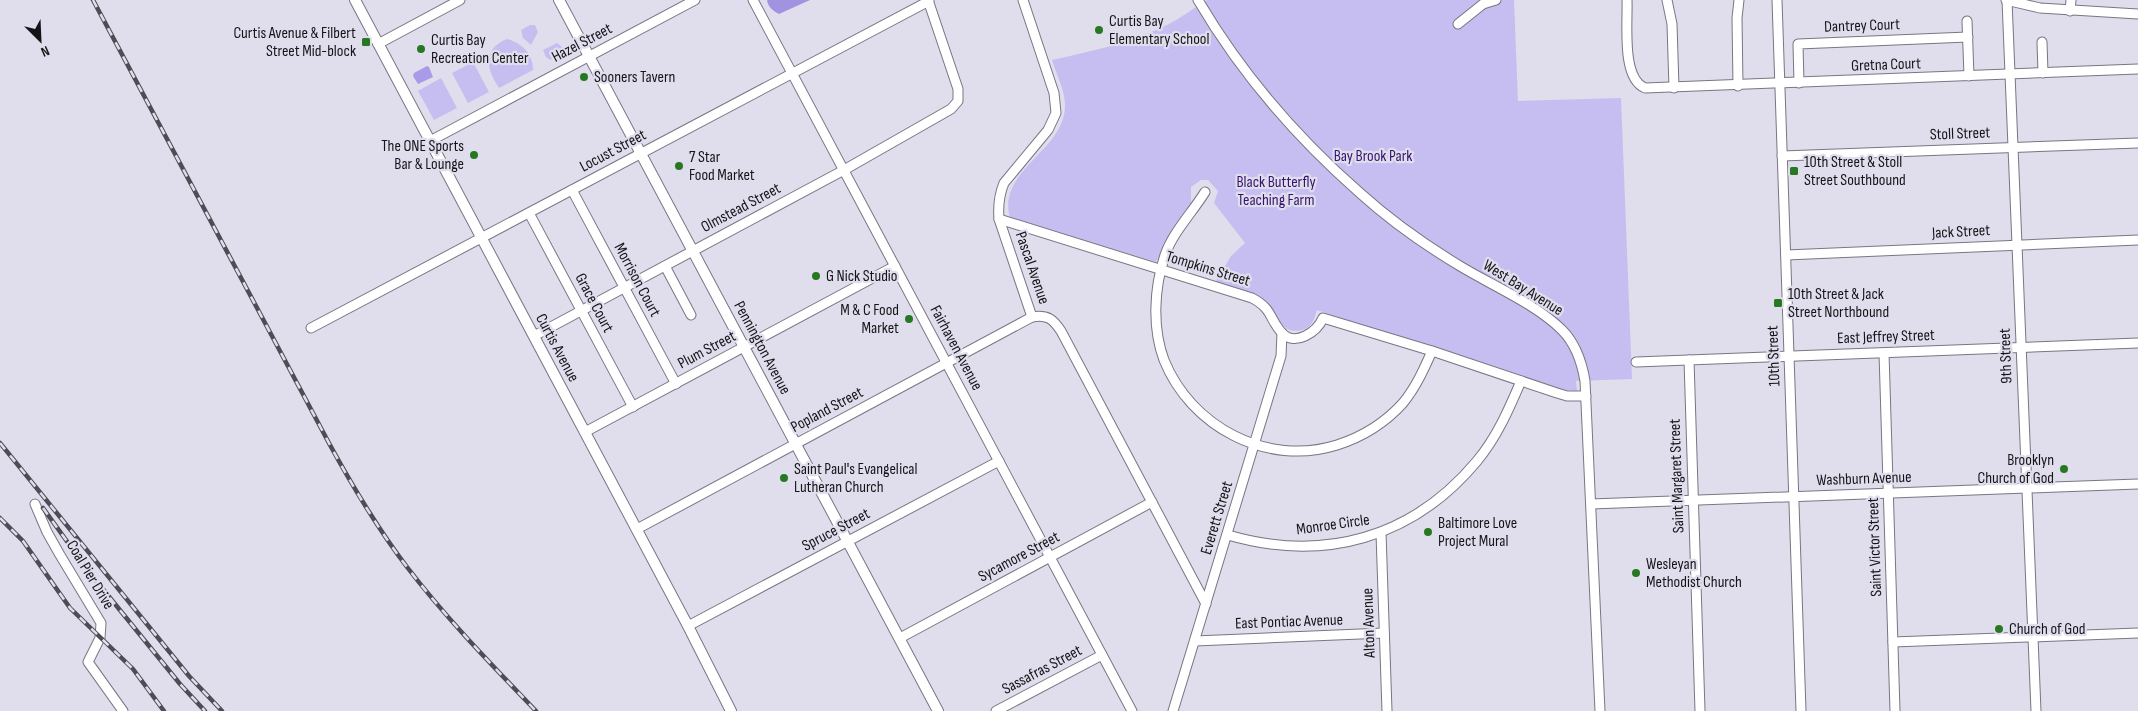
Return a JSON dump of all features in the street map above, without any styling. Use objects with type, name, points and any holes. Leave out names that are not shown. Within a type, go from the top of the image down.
[{"type":"main road","name":"Curtis Avenue","points":[[355,0],[732,711]]},
{"type":"main road","name":"Pennington Avenue","points":[[559,0],[938,711]]},
{"type":"street","points":[[378,44],[460,0]]},
{"type":"street","name":"Hazel Street","points":[[430,141],[695,0]]},
{"type":"street","name":"Fairhaven Avenue","points":[[753,0],[1132,711]]},
{"type":"street","name":"Pascal Avenue","points":[[1023,0],[1054,93],[1056,113],[1048,130],[1004,183],[999,203],[999,220],[1032,317],[1047,316],[1053,320],[1061,331],[1206,604]]},
{"type":"street","name":"West Bay Avenue","points":[[1198,0],[1254,84],[1300,136],[1354,188],[1391,219],[1427,245],[1538,311],[1564,331],[1578,355],[1585,381],[1586,396],[1600,711]]},
{"type":"street","points":[[1458,24],[1483,4],[1496,0]]},
{"type":"street","name":"Gretna Court","points":[[1627,0],[1630,70],[1637,84],[1652,89],[2138,69]]},
{"type":"street","points":[[1667,0],[1672,24],[1674,88]]},
{"type":"street","points":[[1738,86],[1737,18],[1739,0]]},
{"type":"street","name":"10th Street","points":[[1777,0],[1801,711]]},
{"type":"street","points":[[2007,0],[2038,7],[2070,11],[2138,14]]},
{"type":"street","name":"9th Street","points":[[2007,0],[2036,711]]},
{"type":"street","points":[[2070,11],[2071,0]]},
{"type":"street","name":"Locust Street","points":[[311,328],[928,1]]},
{"type":"street","name":"Olmstead Street","points":[[534,336],[844,170],[952,109],[958,101],[958,88],[928,1]]},
{"type":"street","points":[[1967,21],[1969,76]]},
{"type":"street","name":"Dantrey Court","points":[[1799,83],[1798,44],[1968,38]]},
{"type":"street","points":[[2042,42],[2043,73]]},
{"type":"street","name":"Stoll Street","points":[[1782,156],[2138,142]]},
{"type":"street","name":"Morrison Court","points":[[572,190],[676,384]]},
{"type":"street","points":[[1205,192],[1170,242],[1157,288],[1157,324],[1164,358],[1171,375],[1204,416],[1229,434],[1255,445],[1292,451],[1311,451],[1349,441],[1386,419],[1402,404],[1413,390],[1432,351]]},
{"type":"street","name":"Grace Court","points":[[529,213],[633,407]]},
{"type":"street","name":"Tompkins Street","points":[[999,220],[1236,292],[1259,302],[1272,315],[1282,333]]},
{"type":"street","name":"Jack Street","points":[[1786,255],[2138,240]]},
{"type":"street","points":[[665,266],[691,315]]},
{"type":"street","name":"Plum Street","points":[[585,432],[895,266]]},
{"type":"street","name":"Popland Street","points":[[637,529],[1032,317]]},
{"type":"street","points":[[1282,333],[1295,338],[1310,335],[1316,330],[1323,318],[1432,351],[1567,396],[1586,396]]},
{"type":"street","name":"Everett Street","points":[[1173,711],[1281,356],[1282,333]]},
{"type":"street","name":"East Jeffrey Street","points":[[1636,362],[2138,343]]},
{"type":"street","name":"Saint Victor Street","points":[[1884,353],[1895,711]]},
{"type":"street","name":"Saint Margaret Street","points":[[1689,360],[1700,711]]},
{"type":"street","name":"Monroe Circle","points":[[1228,535],[1266,544],[1310,546],[1380,533],[1416,516],[1435,502],[1478,460],[1500,427],[1521,381]]},
{"type":"street","name":"Spruce Street","points":[[688,626],[998,461]]},
{"type":"street","name":"Washburn Avenue","points":[[1591,504],[2138,484]]},
{"type":"street","name":"Sycamore Street","points":[[900,638],[1152,502]]},
{"type":"street","name":"Coal Pier Drive","points":[[35,504],[47,532],[101,623],[100,638],[88,662],[123,711]]},
{"type":"street","name":"Alton Avenue","points":[[1380,533],[1387,711]]},
{"type":"street","name":"East Pontiac Avenue","points":[[1195,641],[1384,633]]},
{"type":"street","points":[[1893,642],[2138,633]]},
{"type":"street","name":"Sassafras Street","points":[[996,711],[1102,655]]},
{"type":"green space","name":"Bay Brook Park","points":[[1207,0],[1514,0],[1518,101],[1621,98],[1632,379],[1576,381],[1577,391],[1555,389],[1317,310],[1309,327],[1294,331],[1288,329],[1263,299],[1215,283],[1231,256],[1245,243],[1214,203],[1218,191],[1208,180],[1201,180],[1191,187],[1191,204],[1188,212],[1156,262],[1010,218],[1008,201],[1013,186],[1055,135],[1062,121],[1065,99],[1052,60],[1111,46],[1139,37],[1172,22]]},
{"type":"green space","points":[[530,25],[535,25],[538,32],[531,45],[523,38],[521,30]]},
{"type":"green space","points":[[507,39],[517,43],[526,50],[531,59],[533,70],[499,88],[491,74],[489,60],[493,48]]},
{"type":"green space","points":[[557,43],[562,47],[563,53],[550,60],[546,57],[543,50]]},
{"type":"green space","points":[[473,62],[489,92],[468,103],[452,73]]},
{"type":"green space","points":[[441,78],[457,108],[434,120],[418,91]]},
{"type":"shaded area","points":[[767,0],[810,0],[779,14],[768,5]]},
{"type":"shaded area","points":[[427,66],[433,77],[418,84],[413,76],[414,73]]},
{"type":"railway","points":[[93,0],[330,445],[366,508],[396,553],[437,604],[536,711]]},
{"type":"railway","points":[[0,443],[189,676],[222,711]]},
{"type":"railway","points":[[43,508],[89,572],[180,684],[205,711]]},
{"type":"railway","points":[[0,518],[23,541],[70,608],[133,669],[164,711]]},
{"type":"place","name":"Curtis Bay Elementary School","points":[[1099,30]]},
{"type":"place","name":"Curtis Avenue & Filbert Street Mid-block","points":[[366,42]]},
{"type":"place","name":"Curtis Bay Recreation Center","points":[[421,49]]},
{"type":"place","name":"Sooners Tavern","points":[[584,77]]},
{"type":"place","name":"The ONE Sports Bar & Lounge","points":[[474,155]]},
{"type":"place","name":"7 Star Food Market","points":[[679,166]]},
{"type":"place","name":"10th Street & Stoll Street Southbound","points":[[1794,171]]},
{"type":"place","name":"G Nick Studio","points":[[816,276]]},
{"type":"place","name":"10th Street & Jack Street Northbound","points":[[1778,303]]},
{"type":"place","name":"M & C Food Market","points":[[909,319]]},
{"type":"place","name":"Brooklyn Church of God","points":[[2064,469]]},
{"type":"place","name":"Saint Paul's Evangelical Lutheran Church","points":[[784,478]]},
{"type":"place","name":"Baltimore Love Project Mural","points":[[1428,532]]},
{"type":"place","name":"Wesleyan Methodist Church","points":[[1636,573]]},
{"type":"place","name":"Church of God","points":[[1999,629]]},
{"type":"park label","name":"Black Butterfly Teaching Farm","points":[[1276,191]]}]
